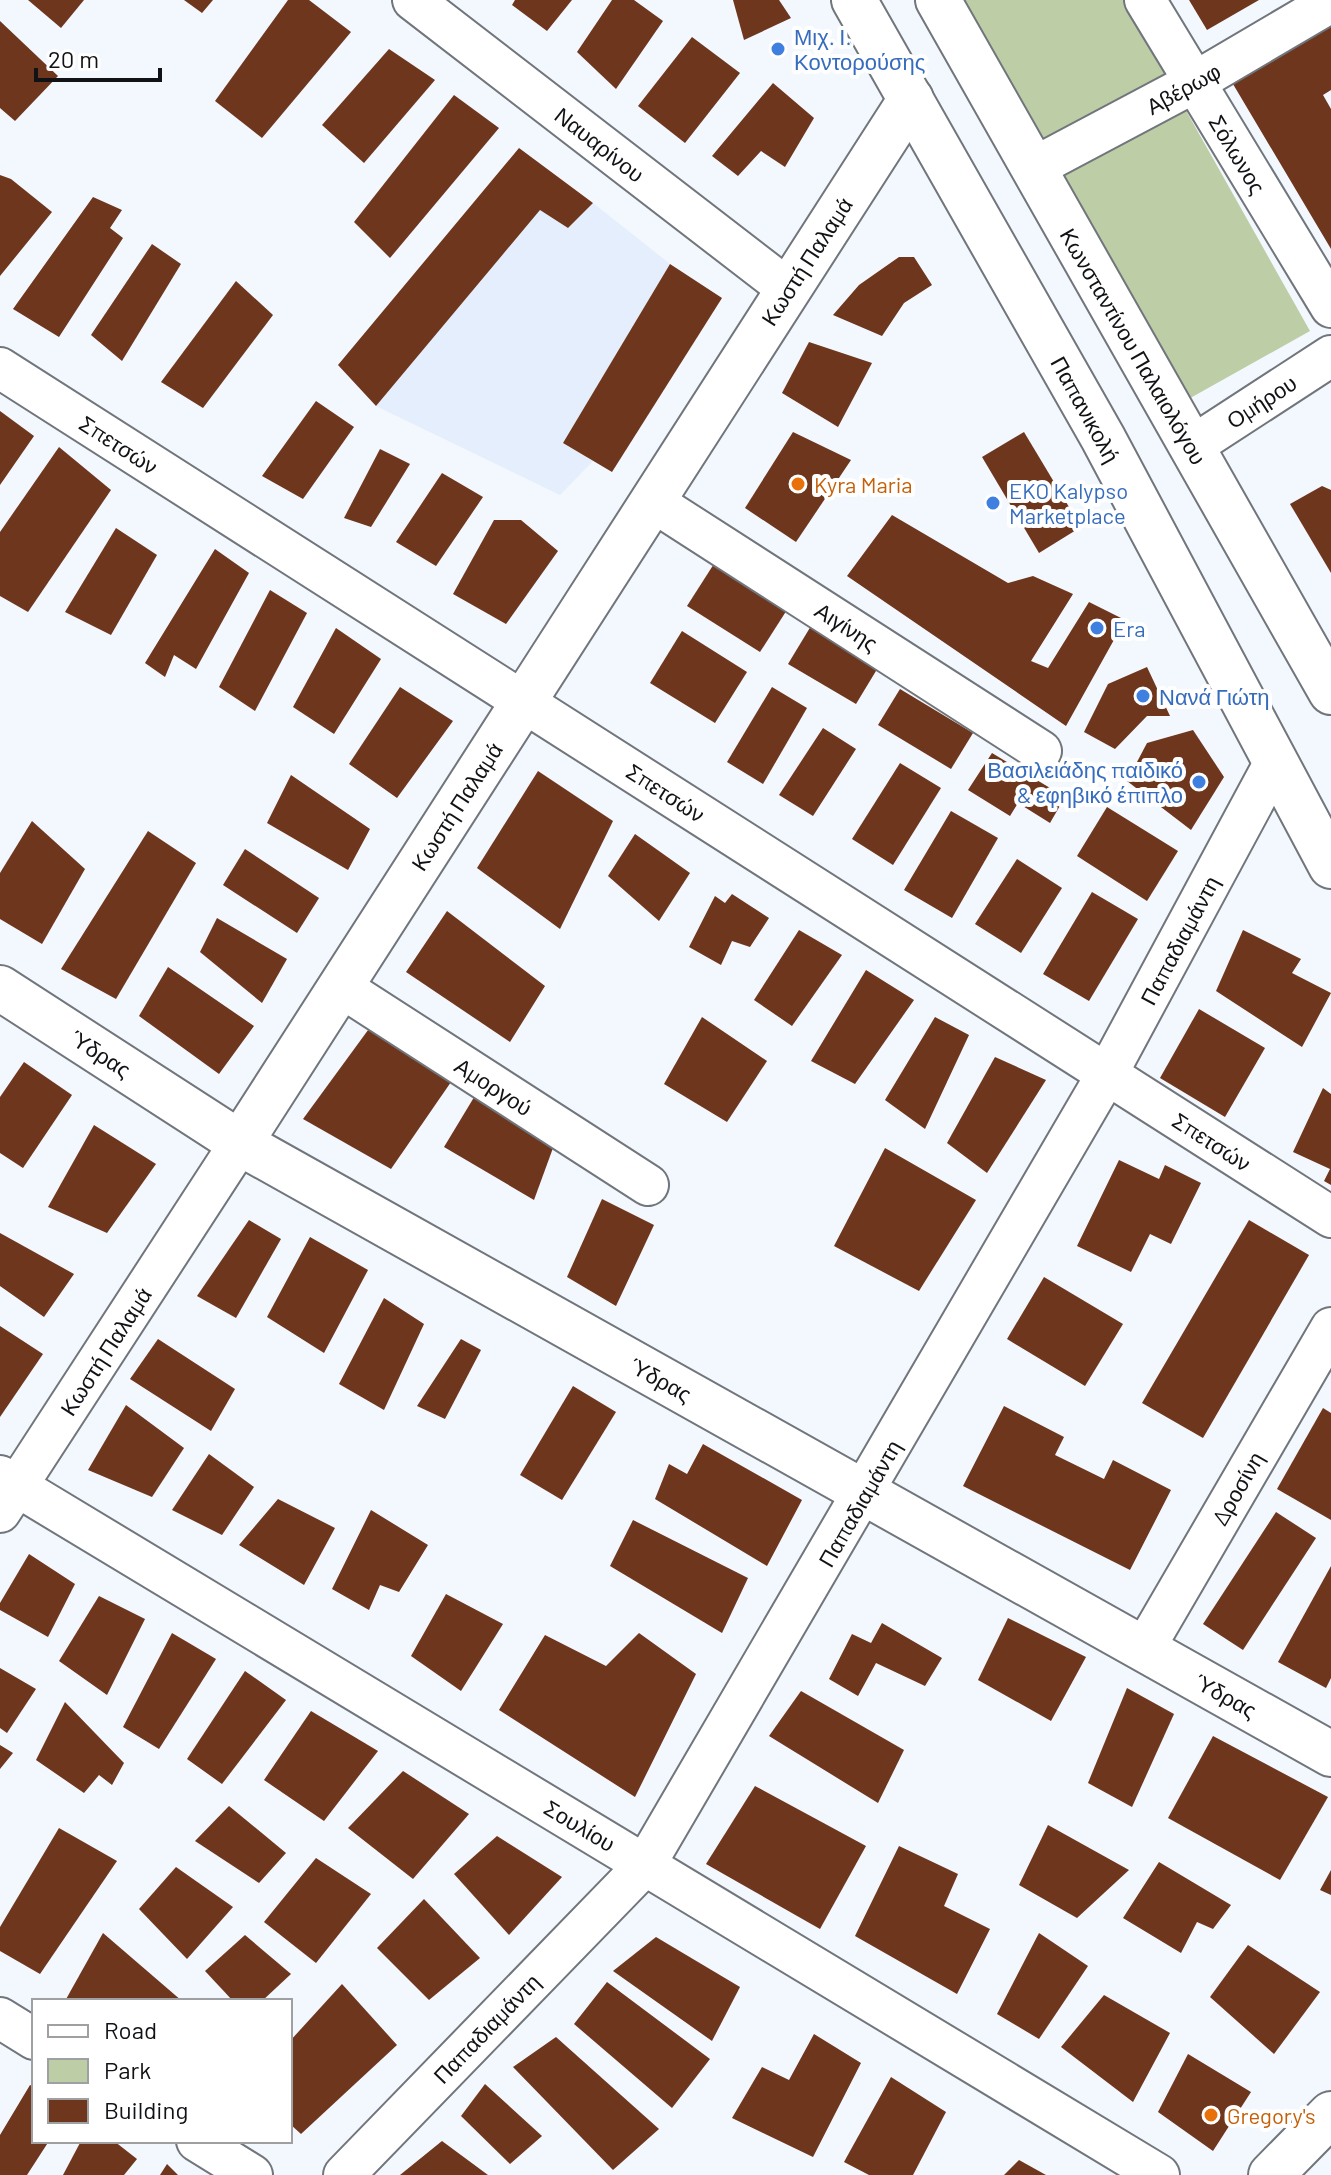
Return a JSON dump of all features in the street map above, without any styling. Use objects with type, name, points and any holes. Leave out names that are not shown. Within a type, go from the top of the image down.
[{"type":"street","name":"Ναυαρίνου","points":[[413,0],[788,289]]},
{"type":"street","name":"Παπανικολή","points":[[854,0],[1103,438],[1331,866]]},
{"type":"street","name":"Κωνσταντίνου Παλαιολόγου","points":[[938,0],[1331,692]]},
{"type":"street","name":"Σόλωνος","points":[[1145,0],[1331,307]]},
{"type":"street","name":"Αβέρωφ","points":[[1033,168],[1195,82],[1331,2]]},
{"type":"street","name":"Κωστή Παλαμά","points":[[6,1491],[240,1143],[911,99]]},
{"type":"street","name":"Ομήρου","points":[[1191,447],[1331,356]]},
{"type":"street","name":"Σπετσών","points":[[0,368],[1331,1217]]},
{"type":"street","name":"Αιγίνης","points":[[652,501],[1041,751]]},
{"type":"street","name":"Παπαδιαμάντη","points":[[344,2175],[645,1865],[866,1493],[1107,1074],[1276,760]]},
{"type":"street","name":"Αμοργού","points":[[341,987],[648,1185]]},
{"type":"street","name":"Ύδρας","points":[[0,988],[240,1143],[1331,1754]]},
{"type":"street","name":"Δροσίνη","points":[[1144,1649],[1331,1328]]},
{"type":"street","name":"Σουλίου","points":[[6,1491],[645,1865],[1159,2175]]},
{"type":"street","points":[[0,2018],[32,2038]]},
{"type":"street","points":[[1271,2175],[1331,2114]]},
{"type":"street","points":[[200,2143],[252,2175]]},
{"type":"shaded area","points":[[593,203],[670,264],[563,443],[593,461],[560,495],[376,406],[540,210],[568,228]]},
{"type":"green space","points":[[960,0],[1124,0],[1165,74],[1041,143]]},
{"type":"green space","points":[[1184,107],[1310,331],[1185,401],[1060,177]]},
{"type":"building","points":[[28,0],[84,0],[61,28]]},
{"type":"building","points":[[184,0],[213,0],[202,13]]},
{"type":"building","points":[[288,0],[309,0],[351,32],[262,138],[215,101]]},
{"type":"building","points":[[515,0],[572,0],[547,31],[512,5]]},
{"type":"building","points":[[612,0],[634,0],[663,21],[616,89],[577,52]]},
{"type":"building","points":[[733,0],[779,0],[791,18],[744,40]]},
{"type":"building","points":[[1189,0],[1259,0],[1207,30]]},
{"type":"building","points":[[1331,19],[1331,90],[1323,95],[1331,109],[1331,249],[1230,79]]},
{"type":"building","points":[[0,21],[58,76],[15,121],[0,108]]},
{"type":"building","points":[[692,37],[740,73],[685,143],[638,106]]},
{"type":"building","points":[[389,49],[435,80],[364,163],[322,125]]},
{"type":"building","points":[[773,83],[814,118],[785,167],[761,151],[738,176],[712,156]]},
{"type":"building","points":[[454,95],[499,128],[390,258],[354,222]]},
{"type":"building","points":[[519,148],[593,203],[568,228],[540,210],[376,406],[338,365]]},
{"type":"building","points":[[0,175],[11,179],[52,212],[0,276]]},
{"type":"building","points":[[93,197],[122,210],[110,228],[123,238],[59,337],[13,309]]},
{"type":"building","points":[[152,244],[181,264],[122,361],[91,335]]},
{"type":"building","points":[[899,257],[914,257],[932,285],[904,303],[882,336],[833,315],[859,285]]},
{"type":"building","points":[[670,264],[722,298],[612,472],[563,443]]},
{"type":"building","points":[[236,281],[273,315],[203,408],[161,382]]},
{"type":"building","points":[[809,342],[872,363],[838,427],[782,393]]},
{"type":"building","points":[[316,401],[354,427],[303,499],[262,476]]},
{"type":"building","points":[[0,411],[34,436],[0,485]]},
{"type":"building","name":"Kyra Maria","points":[[793,432],[851,460],[796,542],[745,508]]},
{"type":"building","points":[[1024,432],[1081,527],[1039,553],[982,457]]},
{"type":"building","points":[[59,447],[111,490],[28,612],[0,596],[0,532]]},
{"type":"building","points":[[380,449],[410,464],[371,527],[344,518]]},
{"type":"building","points":[[442,473],[483,497],[436,566],[396,542]]},
{"type":"building","points":[[1322,486],[1331,490],[1331,573],[1290,504]]},
{"type":"building","points":[[892,515],[1008,583],[1033,576],[1073,594],[1031,661],[1048,668],[1089,602],[1125,620],[1066,726],[847,576]]},
{"type":"building","points":[[494,520],[521,520],[558,551],[506,624],[453,594]]},
{"type":"building","points":[[116,528],[157,555],[111,635],[65,612]]},
{"type":"building","points":[[215,549],[249,573],[196,669],[174,655],[165,677],[145,663]]},
{"type":"building","points":[[719,556],[792,602],[760,652],[687,606]]},
{"type":"building","points":[[270,590],[307,613],[255,711],[219,687]]},
{"type":"building","points":[[814,621],[882,661],[856,704],[788,664]]},
{"type":"building","points":[[336,628],[381,659],[334,734],[293,707]]},
{"type":"building","points":[[682,631],[747,672],[715,723],[650,683]]},
{"type":"building","points":[[1147,667],[1170,716],[1147,716],[1115,749],[1084,732],[1108,684]]},
{"type":"building","points":[[400,687],[453,721],[397,798],[349,764]]},
{"type":"building","points":[[772,687],[807,708],[763,784],[727,762]]},
{"type":"building","points":[[900,689],[973,733],[951,769],[878,725]]},
{"type":"building","points":[[823,728],[856,749],[813,816],[779,795]]},
{"type":"building","points":[[1193,730],[1224,777],[1191,830],[1127,781],[1147,743]]},
{"type":"building","points":[[992,753],[1065,797],[1050,823],[1018,803],[1010,816],[968,790]]},
{"type":"building","points":[[900,763],[941,788],[893,865],[852,839]]},
{"type":"building","points":[[538,771],[613,821],[560,929],[477,868]]},
{"type":"building","points":[[291,775],[370,829],[348,870],[267,823]]},
{"type":"building","points":[[1107,807],[1178,851],[1147,901],[1077,856]]},
{"type":"building","points":[[951,811],[998,838],[952,918],[904,890]]},
{"type":"building","points":[[32,821],[85,869],[42,944],[0,919],[0,873]]},
{"type":"building","points":[[148,831],[196,863],[116,999],[61,969]]},
{"type":"building","points":[[635,834],[690,873],[659,921],[608,876]]},
{"type":"building","points":[[245,849],[319,898],[297,933],[223,885]]},
{"type":"building","points":[[1017,859],[1062,888],[1021,953],[975,924]]},
{"type":"building","points":[[1092,892],[1138,919],[1089,1001],[1043,974]]},
{"type":"building","points":[[732,894],[769,918],[750,947],[732,941],[721,965],[689,947],[715,896],[725,903]]},
{"type":"building","points":[[447,911],[545,986],[510,1042],[406,972]]},
{"type":"building","points":[[217,918],[287,959],[262,1003],[200,952]]},
{"type":"building","points":[[799,930],[842,955],[792,1026],[754,1000]]},
{"type":"building","points":[[1243,930],[1301,959],[1292,973],[1331,993],[1302,1047],[1216,991]]},
{"type":"building","points":[[168,967],[254,1026],[219,1074],[139,1016]]},
{"type":"building","points":[[866,970],[914,1000],[855,1084],[811,1061]]},
{"type":"building","points":[[1199,1009],[1265,1048],[1225,1117],[1160,1078]]},
{"type":"building","points":[[702,1017],[767,1061],[727,1122],[664,1084]]},
{"type":"building","points":[[935,1017],[969,1035],[925,1129],[885,1100]]},
{"type":"building","points":[[371,1026],[451,1082],[391,1169],[303,1119]]},
{"type":"building","points":[[995,1057],[1046,1080],[987,1173],[947,1143]]},
{"type":"building","points":[[24,1062],[72,1095],[23,1168],[0,1153],[0,1097]]},
{"type":"building","points":[[1323,1088],[1331,1094],[1331,1185],[1324,1181],[1330,1169],[1293,1152]]},
{"type":"building","points":[[476,1094],[553,1148],[534,1200],[444,1147]]},
{"type":"building","points":[[94,1125],[156,1164],[107,1233],[48,1207]]},
{"type":"building","points":[[885,1148],[976,1200],[919,1291],[834,1246]]},
{"type":"building","points":[[1119,1160],[1159,1179],[1165,1165],[1201,1183],[1171,1244],[1150,1234],[1131,1272],[1077,1246]]},
{"type":"building","points":[[602,1199],[654,1225],[616,1306],[567,1277]]},
{"type":"building","points":[[249,1220],[281,1239],[236,1318],[197,1296]]},
{"type":"building","points":[[1249,1220],[1309,1255],[1203,1438],[1142,1403]]},
{"type":"building","points":[[0,1233],[74,1274],[44,1317],[0,1286]]},
{"type":"building","points":[[310,1237],[368,1270],[324,1353],[267,1317]]},
{"type":"building","points":[[1044,1277],[1123,1324],[1085,1386],[1007,1339]]},
{"type":"building","points":[[384,1298],[424,1324],[384,1410],[339,1384]]},
{"type":"building","points":[[0,1326],[43,1354],[0,1417]]},
{"type":"building","points":[[158,1339],[235,1389],[211,1431],[130,1379]]},
{"type":"building","points":[[461,1339],[481,1350],[445,1419],[417,1406]]},
{"type":"building","points":[[573,1386],[616,1412],[562,1500],[520,1475]]},
{"type":"building","points":[[126,1405],[184,1448],[152,1497],[88,1470]]},
{"type":"building","points":[[1004,1406],[1064,1437],[1055,1455],[1104,1479],[1113,1460],[1171,1490],[1130,1570],[963,1486]]},
{"type":"building","points":[[1323,1408],[1331,1413],[1331,1520],[1277,1489]]},
{"type":"building","points":[[703,1444],[802,1500],[767,1566],[655,1499],[669,1464],[687,1474]]},
{"type":"building","points":[[209,1454],[254,1487],[222,1535],[172,1510]]},
{"type":"building","points":[[278,1499],[335,1528],[304,1585],[239,1545]]},
{"type":"building","points":[[371,1510],[428,1545],[399,1592],[380,1585],[369,1610],[332,1589]]},
{"type":"building","points":[[1276,1512],[1316,1538],[1243,1650],[1203,1624]]},
{"type":"building","points":[[633,1520],[748,1578],[722,1633],[610,1566]]},
{"type":"building","points":[[29,1554],[75,1584],[48,1637],[0,1610],[0,1603]]},
{"type":"building","points":[[1331,1566],[1331,1678],[1326,1688],[1278,1662]]},
{"type":"building","points":[[446,1594],[503,1624],[461,1691],[411,1656]]},
{"type":"building","points":[[99,1596],[145,1619],[107,1695],[59,1661]]},
{"type":"building","points":[[1008,1618],[1086,1657],[1051,1721],[978,1680]]},
{"type":"building","points":[[882,1623],[942,1658],[925,1686],[876,1663],[858,1696],[829,1679],[852,1634],[871,1643]]},
{"type":"building","points":[[172,1633],[216,1659],[159,1749],[123,1727]]},
{"type":"building","points":[[639,1633],[696,1674],[635,1797],[499,1710],[545,1635],[606,1666]]},
{"type":"building","points":[[0,1668],[36,1689],[7,1733],[0,1728]]},
{"type":"building","points":[[245,1671],[286,1700],[222,1784],[187,1759]]},
{"type":"building","points":[[1127,1688],[1174,1714],[1132,1807],[1088,1783]]},
{"type":"building","points":[[801,1691],[904,1750],[878,1803],[769,1736]]},
{"type":"building","points":[[65,1702],[124,1763],[112,1785],[99,1775],[84,1793],[36,1760]]},
{"type":"building","points":[[311,1711],[378,1751],[324,1821],[264,1780]]},
{"type":"building","points":[[1213,1736],[1328,1797],[1280,1880],[1168,1818]]},
{"type":"building","points":[[0,1745],[13,1753],[0,1769]]},
{"type":"building","points":[[403,1771],[469,1814],[413,1879],[348,1828]]},
{"type":"building","points":[[755,1786],[866,1846],[820,1929],[706,1864]]},
{"type":"building","points":[[229,1806],[286,1853],[259,1883],[195,1841]]},
{"type":"building","points":[[1048,1825],[1129,1870],[1077,1918],[1019,1885]]},
{"type":"building","points":[[59,1828],[117,1861],[40,1974],[0,1951],[0,1927]]},
{"type":"building","points":[[497,1836],[562,1877],[509,1935],[454,1874]]},
{"type":"building","points":[[899,1846],[958,1874],[944,1906],[990,1929],[957,1994],[855,1936]]},
{"type":"building","points":[[316,1858],[371,1894],[316,1963],[264,1922]]},
{"type":"building","points":[[1159,1862],[1231,1905],[1213,1929],[1197,1922],[1181,1953],[1123,1918]]},
{"type":"building","points":[[176,1867],[233,1907],[187,1959],[139,1909]]},
{"type":"building","points":[[1331,1870],[1331,1895],[1320,1890]]},
{"type":"building","points":[[424,1899],[480,1958],[429,2000],[377,1948]]},
{"type":"building","points":[[103,1933],[180,1999],[66,1999]]},
{"type":"building","points":[[1039,1933],[1088,1966],[1039,2039],[997,2014]]},
{"type":"building","points":[[245,1935],[291,1974],[264,1999],[231,1999],[205,1971]]},
{"type":"building","points":[[656,1937],[740,1987],[712,2041],[613,1971]]},
{"type":"building","points":[[1248,1945],[1320,1992],[1274,2054],[1210,1997]]},
{"type":"building","points":[[607,1982],[710,2059],[672,2108],[574,2024]]},
{"type":"building","points":[[342,1984],[397,2045],[301,2134],[292,2126],[292,2039]]},
{"type":"building","points":[[1104,1995],[1170,2033],[1133,2102],[1061,2047]]},
{"type":"building","points":[[814,2034],[861,2063],[813,2157],[732,2118],[762,2067],[789,2080]]},
{"type":"building","points":[[556,2037],[659,2129],[613,2170],[513,2067]]},
{"type":"building","points":[[1188,2054],[1251,2092],[1213,2151],[1158,2112]]},
{"type":"building","points":[[891,2077],[946,2112],[913,2175],[869,2175],[844,2162]]},
{"type":"building","points":[[485,2084],[542,2136],[510,2164],[461,2116]]},
{"type":"building","points":[[32,2086],[32,2143],[48,2143],[27,2175],[0,2175],[0,2135]]},
{"type":"building","points":[[442,2141],[488,2175],[400,2175]]},
{"type":"building","points":[[80,2143],[117,2143],[137,2159],[124,2175],[63,2175]]},
{"type":"building","points":[[1019,2160],[1046,2175],[1004,2175]]},
{"type":"building","points":[[167,2164],[178,2175],[160,2175]]},
{"type":"place","name":"Μιχ. Ι. Κοντορούσης","points":[[778,49]]},
{"type":"place","name":"Kyra Maria","points":[[798,484]]},
{"type":"place","name":"EKO Kalypso Marketplace","points":[[993,503]]},
{"type":"place","name":"Era","points":[[1097,628]]},
{"type":"place","name":"Νανά Γιώτη","points":[[1143,696]]},
{"type":"place","name":"Βασιλειάδης παιδικό & εφηβικό έπιπλο","points":[[1199,782]]},
{"type":"place","name":"Gregory's","points":[[1211,2115]]}]
